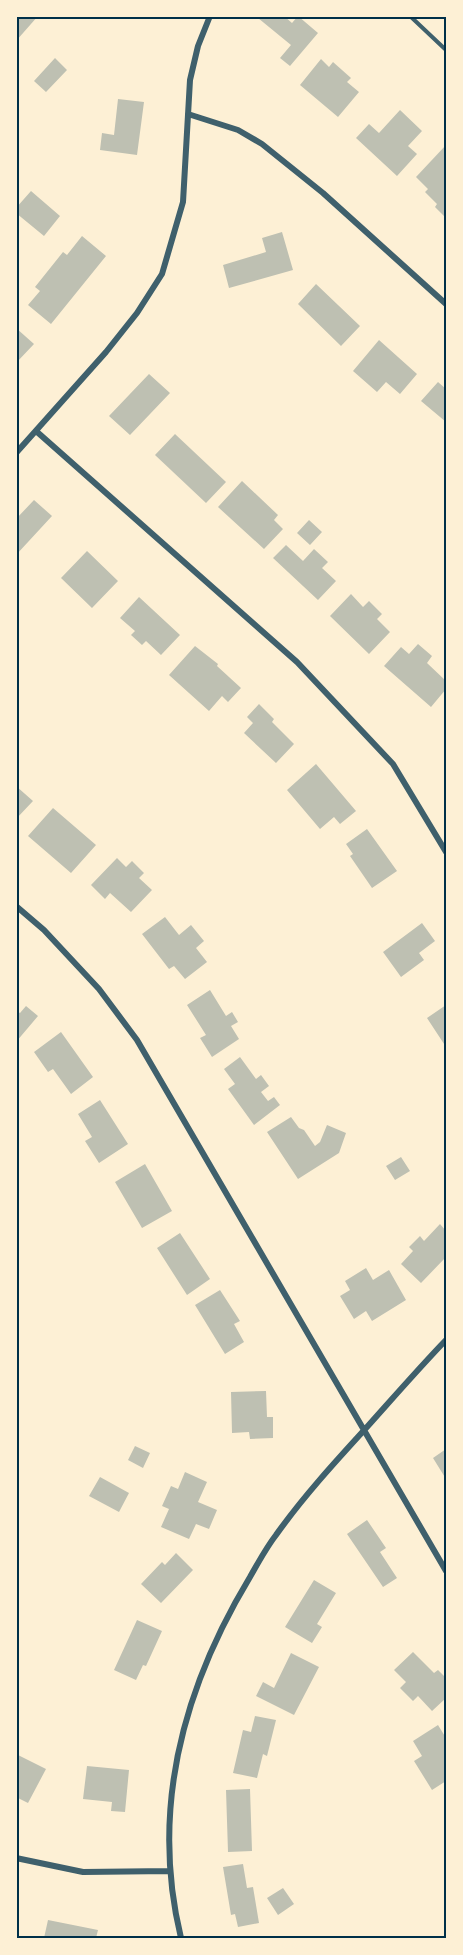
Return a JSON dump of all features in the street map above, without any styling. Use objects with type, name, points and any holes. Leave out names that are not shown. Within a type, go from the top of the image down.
[{"type":"street","points":[[16,453],[106,352],[137,313],[162,274],[183,202],[193,69],[198,46],[210,16]]},
{"type":"street","points":[[188,114],[238,130],[270,150],[323,193],[447,304]]},
{"type":"street","points":[[36,431],[297,662],[393,764],[447,852]]},
{"type":"street","points":[[16,906],[44,930],[99,989],[137,1040],[447,1571]]},
{"type":"street","points":[[181,1938],[170,1870],[169,1811],[177,1756],[189,1712],[209,1655],[236,1601],[274,1536],[318,1480],[447,1340]]},
{"type":"street","points":[[16,1858],[83,1872],[170,1870]]},
{"type":"lane","points":[[410,16],[447,50]]},
{"type":"building","points":[[16,16],[38,16],[16,41]]},
{"type":"building","points":[[260,16],[284,16],[292,23],[298,16],[318,33],[290,66],[280,58],[291,45],[258,18]]},
{"type":"building","points":[[55,58],[67,70],[46,92],[34,81]]},
{"type":"building","points":[[321,59],[329,67],[333,62],[351,78],[347,82],[359,92],[338,117],[300,85]]},
{"type":"building","points":[[118,99],[144,102],[137,155],[100,150],[102,133],[114,135]]},
{"type":"building","points":[[400,110],[422,131],[408,146],[417,154],[397,176],[356,138],[369,124],[379,133]]},
{"type":"building","points":[[446,145],[446,218],[425,192],[428,189],[416,177]]},
{"type":"building","points":[[31,191],[60,216],[44,236],[16,213],[16,208]]},
{"type":"building","points":[[282,232],[293,270],[229,288],[223,265],[266,252],[262,238]]},
{"type":"building","points":[[82,236],[106,256],[51,324],[28,305],[40,291],[35,287],[63,252],[67,255]]},
{"type":"building","points":[[316,284],[360,326],[341,346],[298,304]]},
{"type":"building","points":[[16,328],[34,344],[16,363]]},
{"type":"building","points":[[379,340],[417,374],[400,394],[386,382],[377,392],[353,371]]},
{"type":"building","points":[[149,374],[170,393],[130,435],[109,416]]},
{"type":"building","points":[[438,382],[446,389],[446,422],[421,401]]},
{"type":"building","points":[[175,434],[226,482],[206,503],[155,455]]},
{"type":"building","points":[[242,481],[278,515],[274,520],[283,529],[264,549],[218,507]]},
{"type":"building","points":[[34,500],[52,516],[16,555],[16,519]]},
{"type":"building","points":[[309,520],[322,532],[310,545],[297,533]]},
{"type":"building","points":[[286,545],[303,561],[314,549],[328,562],[322,568],[336,581],[318,600],[273,558]]},
{"type":"building","points":[[87,551],[118,581],[92,608],[61,578]]},
{"type":"building","points":[[351,594],[363,607],[369,601],[382,614],[377,619],[390,632],[369,654],[330,616]]},
{"type":"building","points":[[139,597],[180,635],[161,655],[146,641],[142,645],[131,635],[135,631],[120,618]]},
{"type":"building","points":[[418,644],[432,656],[427,663],[446,681],[446,689],[431,707],[384,666],[401,647],[409,654]]},
{"type":"building","points":[[195,646],[218,664],[217,666],[241,688],[228,702],[222,696],[209,711],[169,675]]},
{"type":"building","points":[[259,704],[274,719],[272,722],[294,744],[276,763],[244,733],[253,723],[247,717]]},
{"type":"building","points":[[316,764],[356,811],[340,824],[334,817],[320,829],[287,790]]},
{"type":"building","points":[[16,786],[33,801],[16,819]]},
{"type":"building","points":[[53,808],[96,845],[71,873],[28,836]]},
{"type":"building","points":[[367,829],[397,871],[372,888],[350,856],[353,854],[346,844]]},
{"type":"building","points":[[117,858],[126,867],[132,861],[144,873],[139,878],[152,890],[131,912],[110,893],[105,899],[91,885]]},
{"type":"building","points":[[165,917],[179,935],[191,925],[204,941],[196,948],[207,962],[185,979],[174,966],[169,969],[142,934]]},
{"type":"building","points":[[422,923],[435,941],[419,953],[424,960],[401,977],[383,952]]},
{"type":"building","points":[[210,990],[226,1016],[232,1012],[238,1022],[231,1026],[239,1039],[212,1057],[200,1038],[206,1035],[187,1005]]},
{"type":"building","points":[[446,1005],[446,1047],[427,1018]]},
{"type":"building","points":[[26,1006],[38,1016],[16,1042],[16,1011],[20,1013]]},
{"type":"building","points":[[61,1032],[93,1077],[71,1094],[53,1069],[48,1072],[34,1052]]},
{"type":"building","points":[[240,1057],[256,1079],[261,1075],[269,1086],[261,1092],[268,1101],[274,1097],[280,1105],[254,1125],[228,1089],[235,1084],[224,1069]]},
{"type":"building","points":[[100,1100],[128,1144],[99,1163],[85,1141],[92,1137],[78,1114]]},
{"type":"building","points":[[291,1117],[315,1146],[320,1142],[327,1125],[346,1133],[339,1153],[298,1179],[267,1132]]},
{"type":"building","points":[[401,1157],[410,1171],[395,1180],[386,1166]]},
{"type":"building","points":[[145,1164],[172,1211],[142,1228],[115,1182]]},
{"type":"building","points":[[440,1224],[446,1231],[446,1257],[421,1283],[401,1264],[413,1251],[409,1247],[420,1236],[424,1241]]},
{"type":"building","points":[[180,1233],[210,1279],[187,1295],[157,1248]]},
{"type":"building","points":[[366,1268],[373,1280],[389,1270],[406,1300],[372,1321],[366,1311],[354,1319],[340,1296],[350,1290],[345,1281]]},
{"type":"building","points":[[220,1290],[240,1321],[234,1324],[244,1342],[225,1354],[195,1305]]},
{"type":"building","points":[[266,1391],[267,1417],[273,1417],[273,1438],[250,1439],[249,1432],[232,1433],[231,1392]]},
{"type":"building","points":[[135,1446],[150,1453],[143,1468],[128,1460]]},
{"type":"building","points":[[446,1449],[446,1479],[433,1458]]},
{"type":"building","points":[[185,1472],[207,1482],[198,1502],[217,1510],[209,1529],[196,1524],[189,1539],[161,1527],[169,1509],[162,1506],[171,1486],[178,1489]]},
{"type":"building","points":[[100,1477],[129,1493],[119,1512],[89,1496]]},
{"type":"building","points":[[367,1520],[386,1548],[380,1552],[397,1578],[383,1587],[347,1534]]},
{"type":"building","points":[[176,1553],[193,1570],[161,1603],[141,1584],[162,1562],[165,1565]]},
{"type":"building","points":[[314,1580],[336,1593],[317,1624],[322,1627],[312,1643],[285,1627]]},
{"type":"building","points":[[137,1620],[162,1631],[146,1666],[143,1665],[136,1680],[114,1670]]},
{"type":"building","points":[[413,1652],[434,1673],[438,1670],[446,1678],[446,1698],[432,1711],[418,1696],[413,1701],[400,1688],[406,1682],[394,1670]]},
{"type":"building","points":[[291,1653],[319,1667],[294,1715],[256,1696],[263,1682],[274,1688]]},
{"type":"building","points":[[255,1716],[276,1720],[267,1756],[263,1754],[257,1778],[233,1773],[243,1730],[251,1732]]},
{"type":"building","points":[[438,1725],[446,1738],[446,1781],[432,1790],[414,1761],[422,1756],[413,1741]]},
{"type":"building","points":[[16,1754],[46,1769],[28,1803],[16,1797]]},
{"type":"building","points":[[87,1766],[129,1770],[125,1812],[111,1811],[112,1802],[83,1799]]},
{"type":"building","points":[[250,1789],[252,1851],[228,1852],[226,1790]]},
{"type":"building","points":[[243,1864],[247,1888],[253,1887],[259,1923],[238,1927],[235,1914],[231,1915],[223,1867]]},
{"type":"building","points":[[283,1888],[294,1904],[278,1915],[267,1898]]},
{"type":"building","points":[[48,1920],[98,1930],[96,1938],[44,1938]]}]
